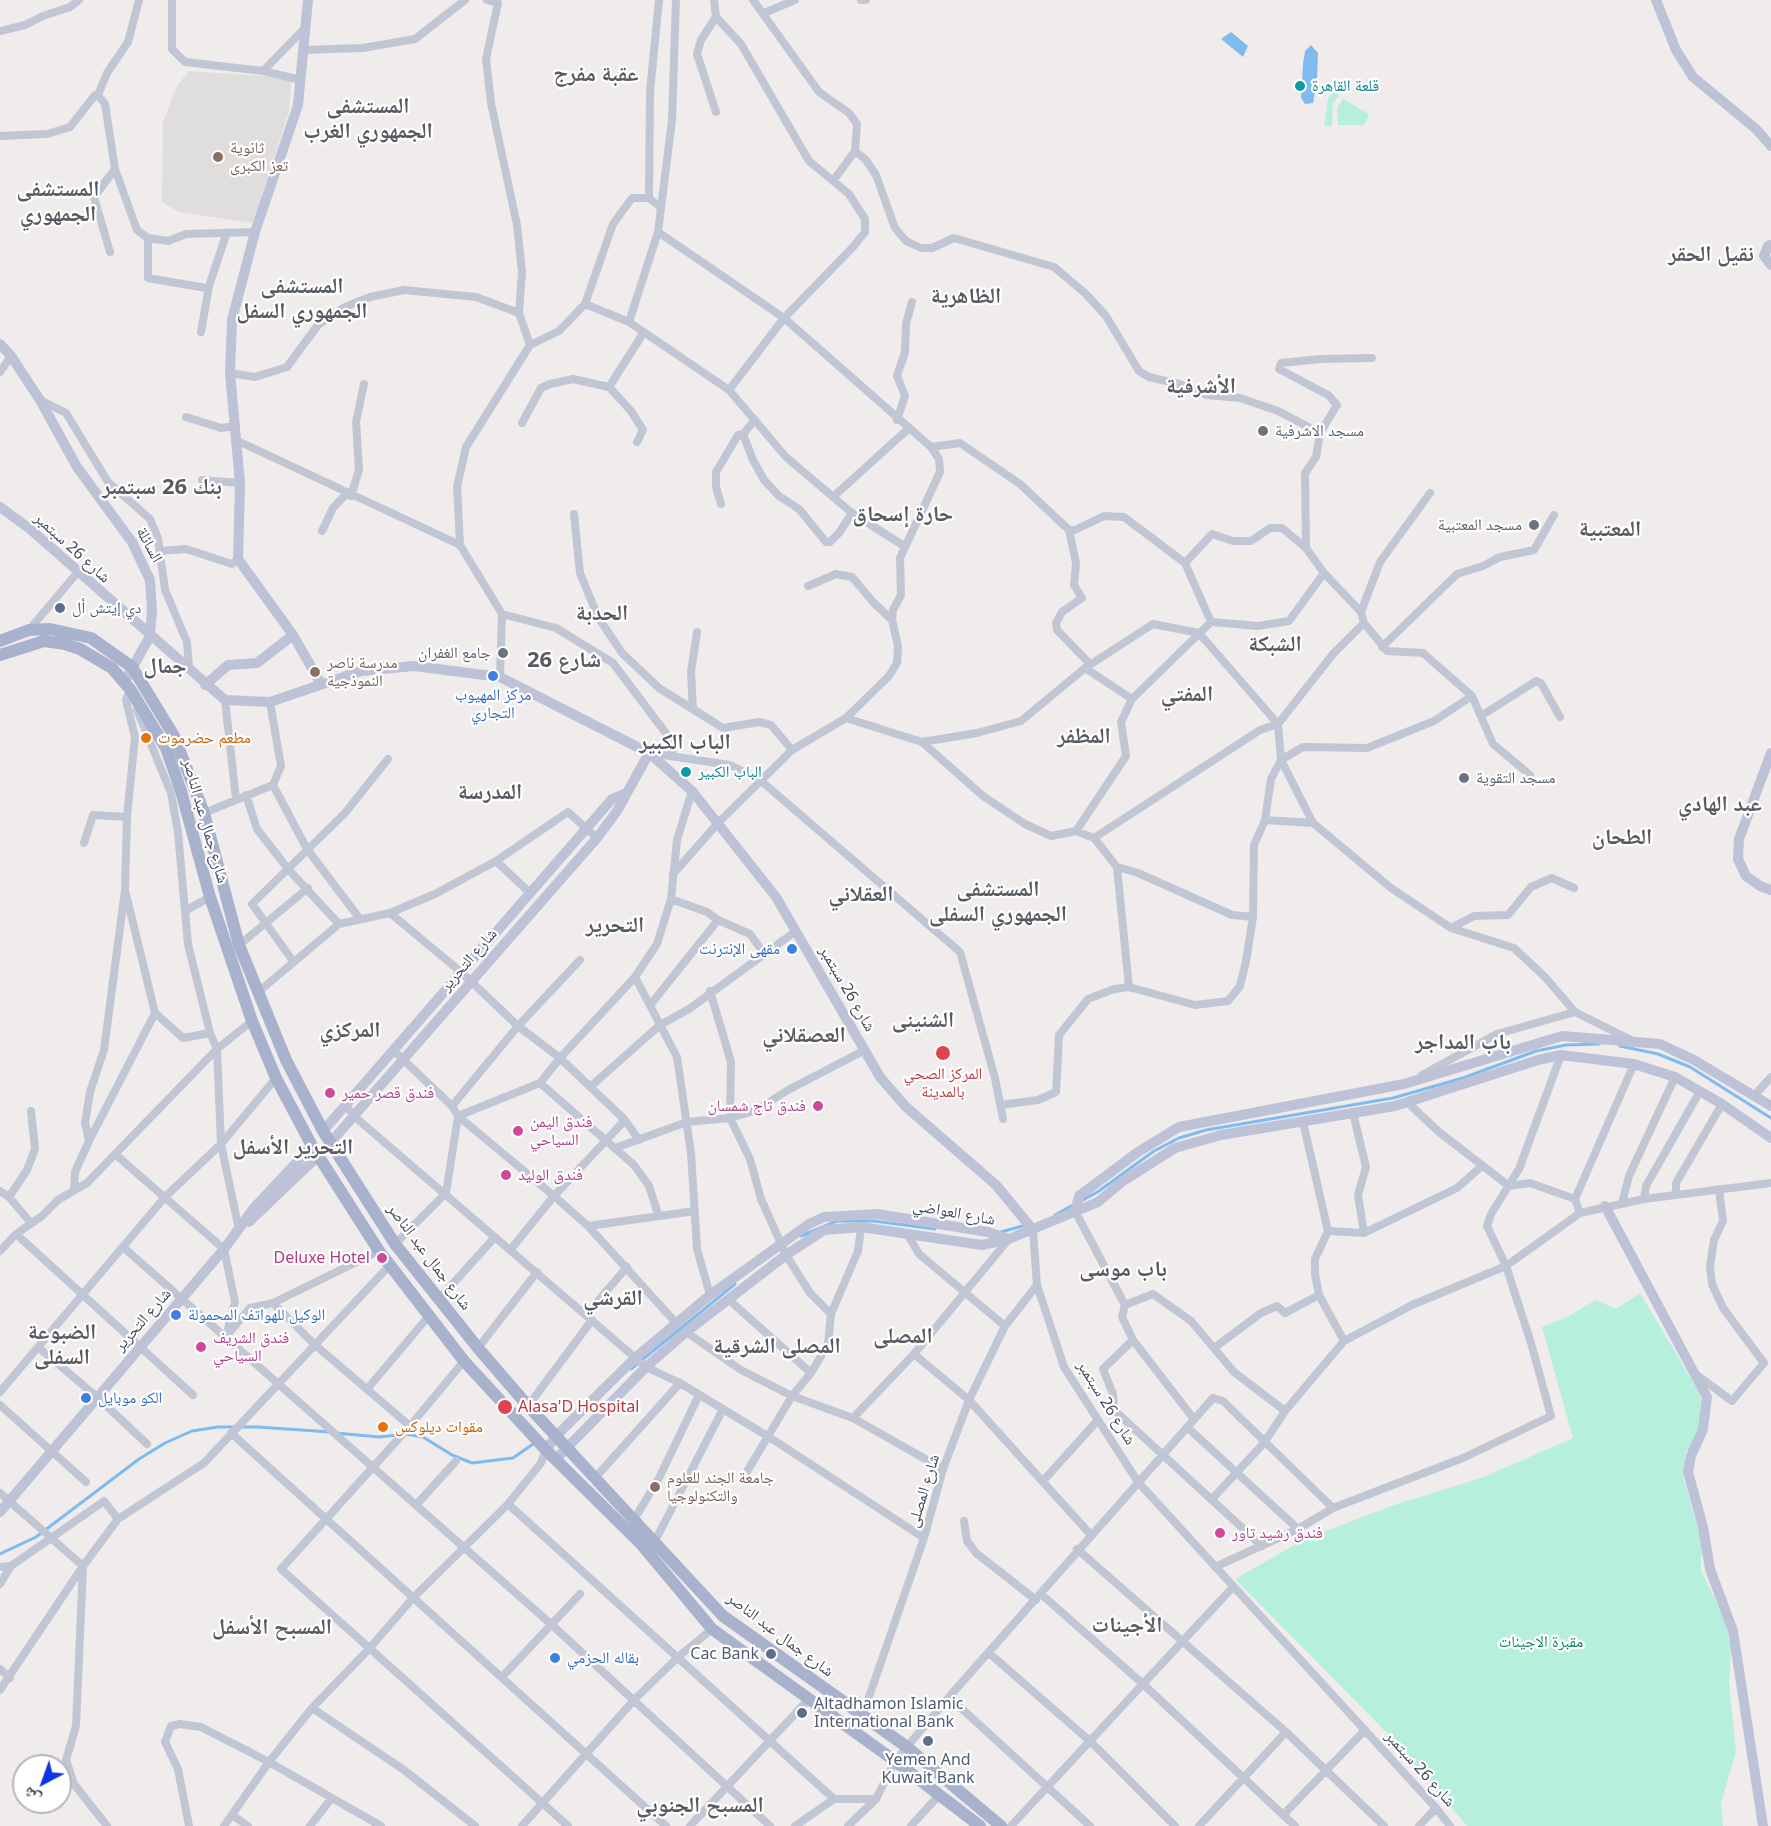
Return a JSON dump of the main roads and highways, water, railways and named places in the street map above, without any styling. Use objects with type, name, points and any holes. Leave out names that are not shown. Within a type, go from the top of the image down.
[{"type":"main road","points":[[308,0],[295,123],[255,232],[232,320],[230,373],[238,441],[240,483],[238,559],[293,635],[321,684]]},
{"type":"main road","points":[[1656,0],[1676,50],[1694,77],[1756,129],[1771,146]]},
{"type":"main road","points":[[1771,245],[1764,256],[1771,265]]},
{"type":"main road","name":"السائلة","points":[[0,344],[11,356],[40,400],[77,467],[132,542],[150,580],[152,610],[150,636],[132,667],[127,689]]},
{"type":"main road","name":"شارع 26 سبتمبر","points":[[0,507],[30,529],[77,573],[225,700],[270,702],[361,671],[414,666],[500,677],[649,753],[692,791],[719,822],[776,897],[880,1077],[905,1106],[996,1185],[1033,1230]]},
{"type":"main road","name":"شارع جمال عبد الناصر","points":[[0,641],[29,630],[50,629],[91,638],[132,667],[174,736],[204,813],[239,945],[286,1060],[323,1131],[395,1244],[477,1348],[723,1616],[862,1717],[908,1747],[1000,1826]]},
{"type":"main road","points":[[205,685],[228,665],[256,663],[293,635]]},
{"type":"main road","name":"شارع جمال عبد الناصر","points":[[0,655],[44,640],[80,649],[112,668],[166,748],[181,791],[210,897],[252,1021],[276,1078],[316,1150],[379,1251],[464,1361],[546,1450],[641,1544],[712,1629],[940,1794],[980,1826]]},
{"type":"main road","name":"شارع التحرير","points":[[331,1142],[597,838],[617,811],[624,794],[649,753]]},
{"type":"main road","points":[[1771,753],[1739,839],[1738,859],[1746,876],[1760,886],[1771,890]]},
{"type":"main road","name":"شارع التحرير","points":[[323,1131],[612,799],[624,794]]},
{"type":"main road","points":[[1075,1210],[1079,1196],[1137,1152],[1179,1127],[1404,1084],[1562,1036],[1660,1044],[1694,1060],[1771,1106]]},
{"type":"main road","points":[[1009,1239],[1098,1202],[1123,1181],[1175,1148],[1221,1135],[1407,1102],[1538,1060],[1562,1055],[1634,1064],[1675,1077],[1722,1104],[1771,1138]]},
{"type":"main road","points":[[1404,1084],[1407,1102]]},
{"type":"main road","name":"شارع التحرير","points":[[0,1512],[224,1249],[254,1208],[316,1150]]},
{"type":"main road","points":[[1605,1206],[1707,1397],[1706,1413],[1688,1472],[1703,1527],[1710,1569],[1733,1631],[1763,1826]]},
{"type":"main road","name":"شارع العواضي","points":[[546,1450],[556,1436],[635,1358],[710,1295],[781,1243],[824,1218],[877,1214],[988,1232],[1009,1239]]},
{"type":"main road","name":"شارع العواضي","points":[[556,1459],[646,1367],[686,1332],[786,1255],[824,1230],[861,1227],[982,1245],[1009,1239]]},
{"type":"water","points":[[1231,32],[1248,46],[1243,57],[1221,39]]},
{"type":"water","points":[[1311,45],[1318,53],[1317,80],[1313,103],[1305,104],[1301,98],[1303,64],[1305,51]]},
{"type":"waterway","points":[[1081,1201],[1099,1191],[1154,1151],[1179,1138],[1206,1130],[1393,1098],[1463,1078],[1536,1051],[1566,1045],[1599,1044]]},
{"type":"waterway","points":[[1620,1046],[1658,1054],[1690,1067],[1771,1118]]},
{"type":"waterway","points":[[1055,1215],[1073,1205]]},
{"type":"waterway","points":[[801,1236],[837,1221],[874,1221],[935,1229]]},
{"type":"waterway","points":[[1001,1232],[1026,1225]]},
{"type":"waterway","points":[[631,1369],[735,1284]]},
{"type":"waterway","points":[[0,1554],[36,1537],[139,1459],[165,1443],[192,1431],[218,1427],[258,1427],[330,1432]]},
{"type":"waterway","points":[[336,1433],[379,1437],[398,1435]]},
{"type":"waterway","points":[[405,1434],[423,1437],[452,1455],[472,1463],[513,1458],[536,1442]]},
{"type":"place","name":"قلعة القاهرة","points":[[1300,86]]},
{"type":"place","name":"ثانوية تعز الكبرى","points":[[218,157]]},
{"type":"place","name":"مسجد الاشرفية","points":[[1263,431]]},
{"type":"place","name":"مسجد المعتبية","points":[[1534,525]]},
{"type":"place","name":"دي إيتش أل","points":[[60,608]]},
{"type":"place","name":"جامع الغفران","points":[[503,653]]},
{"type":"place","name":"مدرسة ناصر النموذجية","points":[[315,672]]},
{"type":"place","name":"مركز المهيوب التجاري","points":[[493,676]]},
{"type":"place","name":"مطعم حضرموت","points":[[146,738]]},
{"type":"place","name":"الباب الكبير","points":[[686,772]]},
{"type":"place","name":"مسجد التقوية","points":[[1464,778]]},
{"type":"place","name":"مقهى الإنترنت","points":[[792,949]]},
{"type":"place","name":"المركز الصحي بالمدينة","points":[[943,1053]]},
{"type":"place","name":"فندق قصر حمير","points":[[330,1093]]},
{"type":"place","name":"فندق تاج شمسان","points":[[818,1106]]},
{"type":"place","name":"فندق اليمن السياحي","points":[[518,1131]]},
{"type":"place","name":"فندق الوليد","points":[[506,1175]]},
{"type":"place","name":"Deluxe Hotel","points":[[382,1258]]},
{"type":"place","name":"الوكيل للهواتف المحمولة","points":[[176,1315]]},
{"type":"place","name":"فندق الشريف السياحي","points":[[201,1347]]},
{"type":"place","name":"الكو موبايل","points":[[86,1398]]},
{"type":"place","name":"Alasa'D Hospital","points":[[505,1407]]},
{"type":"place","name":"مقوات ديلوكس","points":[[383,1427]]},
{"type":"place","name":"جامعة الجند للعلوم والتكنولوجيا","points":[[655,1487]]},
{"type":"place","name":"فندق رشيد تاور","points":[[1220,1533]]},
{"type":"place","name":"Cac Bank","points":[[771,1654]]},
{"type":"place","name":"بقاله الحزمي","points":[[555,1658]]},
{"type":"place","name":"Altadhamon Islamic International Bank","points":[[802,1713]]},
{"type":"place","name":"Yemen And Kuwait Bank","points":[[928,1741]]},
{"type":"district","name":"عقبة مفرج","points":[[596,75]]},
{"type":"district","name":"المستشفى الجمهوري الغرب","points":[[368,120]]},
{"type":"district","name":"المستشفى الجمهوري","points":[[58,202]]},
{"type":"district","name":"نقيل الحقر","points":[[1711,255]]},
{"type":"district","name":"الظاهرية","points":[[966,297]]},
{"type":"district","name":"المستشفى الجمهوري السفل","points":[[302,300]]},
{"type":"district","name":"الأشرفية","points":[[1201,387]]},
{"type":"district","name":"بنك 26 سبتمبر","points":[[162,488]]},
{"type":"district","name":"حارة إسحاق","points":[[903,515]]},
{"type":"district","name":"المعتبية","points":[[1610,530]]},
{"type":"district","name":"الحدبة","points":[[602,614]]},
{"type":"district","name":"الشبكة","points":[[1275,645]]},
{"type":"district","name":"شارع 26","points":[[564,661]]},
{"type":"district","name":"جمال","points":[[165,667]]},
{"type":"district","name":"المفتي","points":[[1187,695]]},
{"type":"district","name":"المظفر","points":[[1084,737]]},
{"type":"district","name":"الباب الكبير","points":[[685,743]]},
{"type":"district","name":"المدرسة","points":[[490,793]]},
{"type":"district","name":"عبد الهادي","points":[[1720,805]]},
{"type":"district","name":"الطحان","points":[[1622,838]]},
{"type":"district","name":"العقلاني","points":[[861,895]]},
{"type":"district","name":"المستشفى الجمهوري السفلى","points":[[998,902]]},
{"type":"district","name":"التحرير","points":[[615,926]]},
{"type":"district","name":"الشنينى","points":[[923,1021]]},
{"type":"district","name":"المركزي","points":[[350,1031]]},
{"type":"district","name":"العصقلاني","points":[[804,1036]]},
{"type":"district","name":"باب المداجر","points":[[1463,1043]]},
{"type":"district","name":"التحرير الأسفل","points":[[293,1148]]},
{"type":"district","name":"باب موسى","points":[[1123,1270]]},
{"type":"district","name":"القرشي","points":[[613,1299]]},
{"type":"district","name":"المصلى","points":[[903,1337]]},
{"type":"district","name":"الضبوعة السفلى","points":[[62,1346]]},
{"type":"district","name":"المصلى الشرقية","points":[[777,1347]]},
{"type":"district","name":"الأجينات","points":[[1127,1626]]},
{"type":"district","name":"المسبح الأسفل","points":[[272,1628]]},
{"type":"district","name":"المسبح الجنوبي","points":[[700,1806]]},
{"type":"park label","name":"مقبرة الاجينات","points":[[1541,1642]]}]
